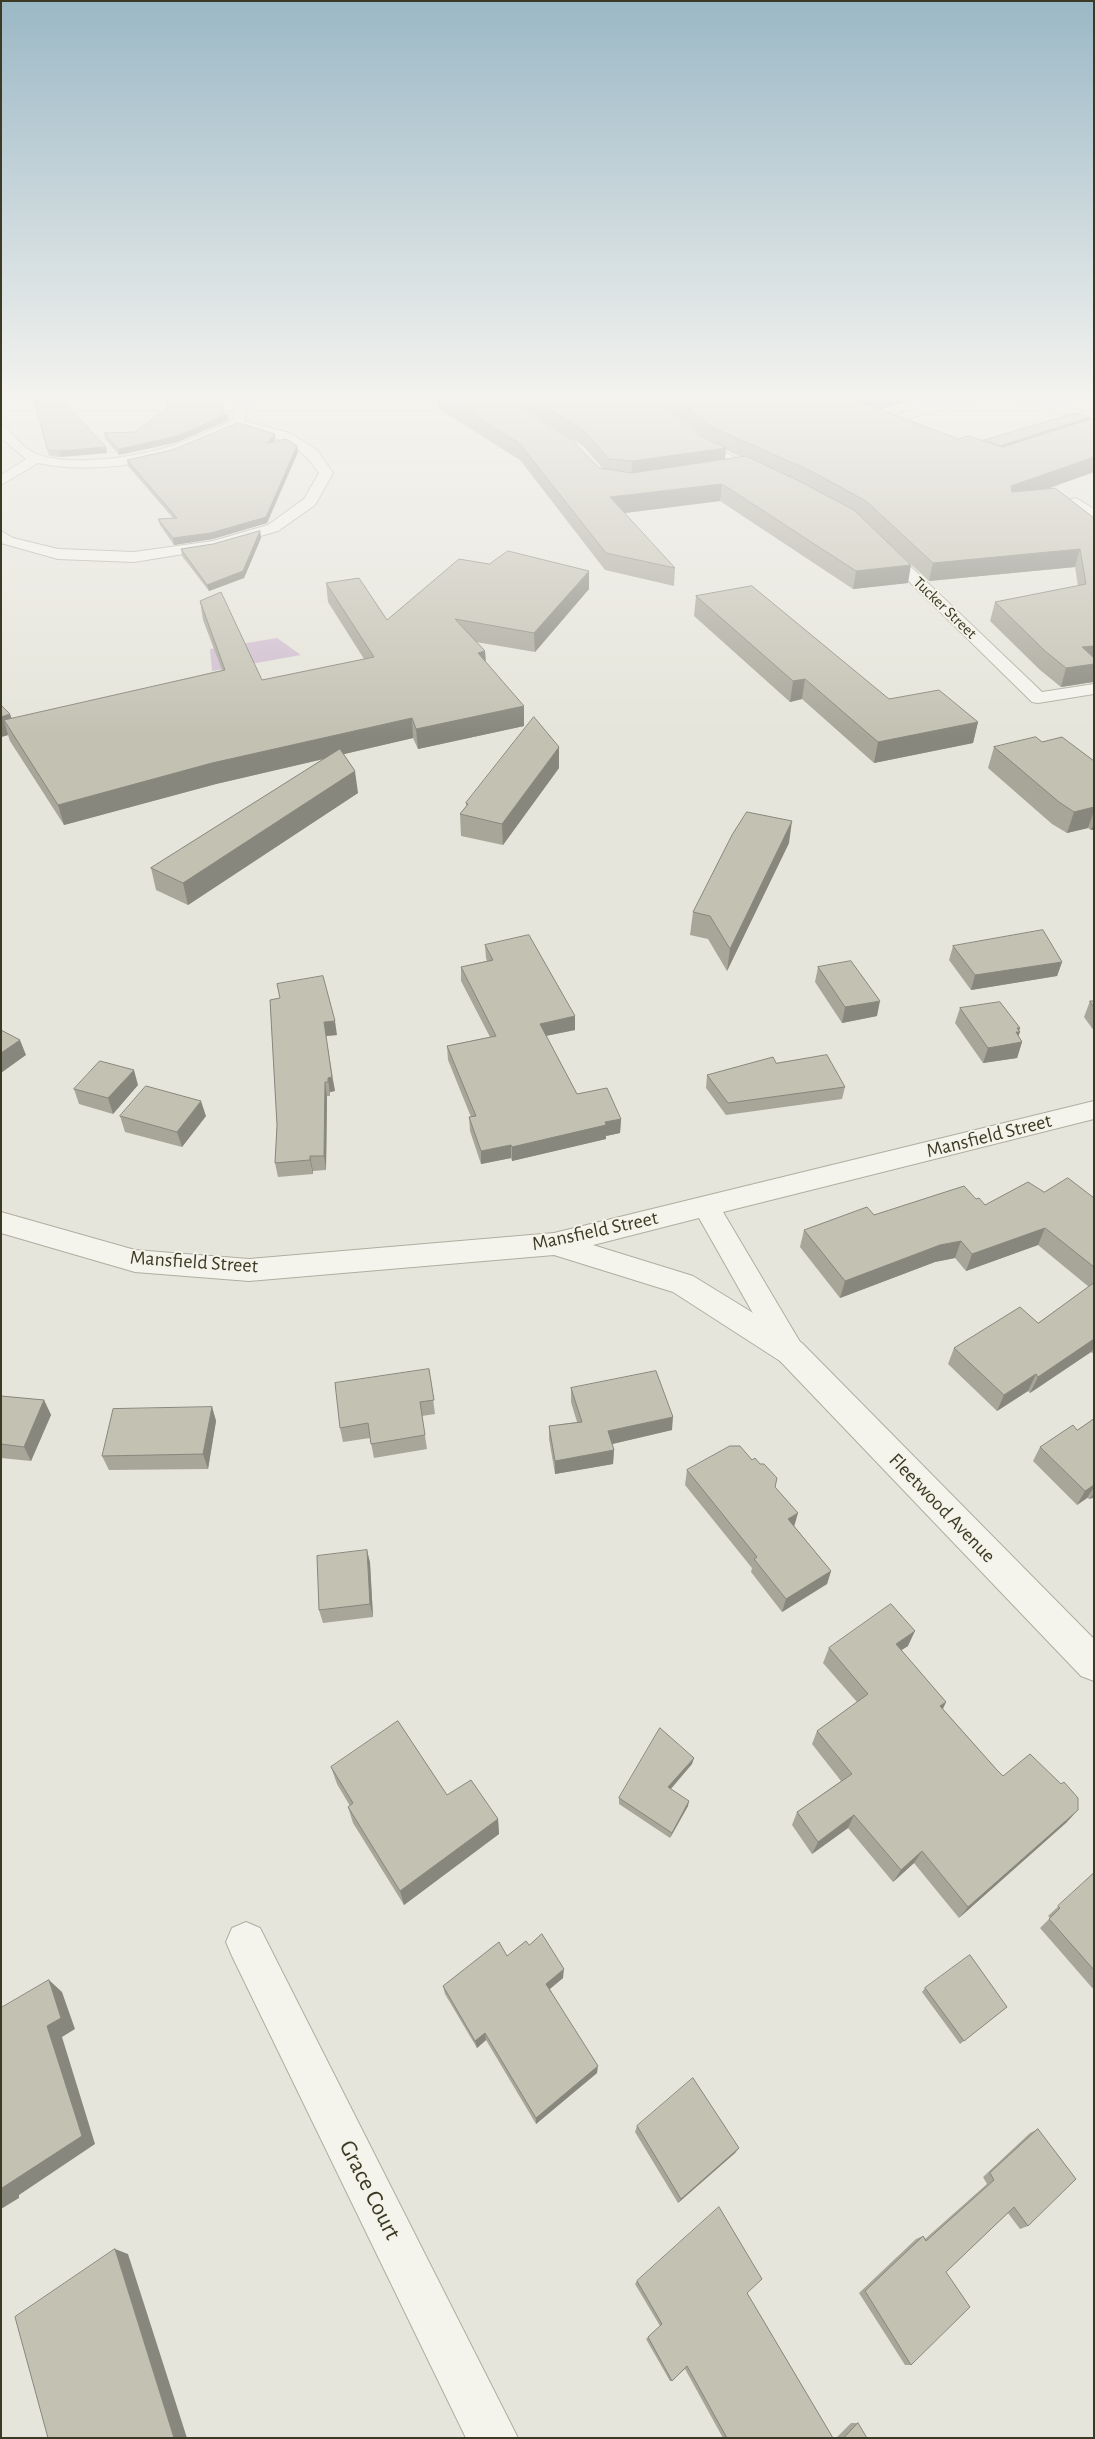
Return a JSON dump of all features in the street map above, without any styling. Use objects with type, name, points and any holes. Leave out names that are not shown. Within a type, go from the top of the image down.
[{"type":"street","points":[[1,535],[8,541],[58,554],[134,557],[214,545],[273,528],[300,509]]},
{"type":"street","name":"Tucker Street","points":[[871,536],[1038,698],[1094,689]]},
{"type":"street","name":"Mansfield Street","points":[[1,1222],[22,1230],[135,1261],[248,1270],[554,1244],[1094,1110]]},
{"type":"street","name":"Fleetwood Avenue","points":[[706,1206],[791,1352]]},
{"type":"street","name":"Fleetwood Avenue","points":[[554,1244],[683,1284],[791,1352],[1094,1664]]},
{"type":"street","name":"Grace Court","points":[[246,1942],[493,2438]]},
{"type":"shaded area","points":[[277,638],[301,655],[212,671],[210,649]]},
{"type":"building","points":[[169,509],[270,509],[266,517],[211,533],[173,538],[158,519],[177,518]]},
{"type":"building","points":[[571,509],[621,509],[675,568],[606,553]]},
{"type":"building","points":[[760,509],[852,509],[911,565],[856,571]]},
{"type":"building","points":[[874,509],[1082,509],[1094,518],[1094,646],[1082,647],[1094,658],[1094,664],[1066,668],[1045,651],[995,602],[1086,584],[1080,549],[933,563]]},
{"type":"building","points":[[260,531],[243,571],[207,585],[181,549],[213,544]]},
{"type":"building","points":[[508,551],[589,571],[534,633],[455,619],[485,651],[478,653],[524,706],[416,729],[412,718],[212,763],[58,805],[4,720],[225,670],[200,601],[221,592],[262,680],[374,657],[326,583],[359,578],[387,620],[459,559],[489,564]]},
{"type":"building","points":[[752,586],[889,699],[939,690],[978,722],[878,742],[805,679],[793,681],[696,596]]},
{"type":"building","points":[[1,705],[10,714],[1,717]]},
{"type":"building","points":[[534,717],[559,747],[502,824],[460,814],[468,804],[466,803]]},
{"type":"building","points":[[1036,737],[1042,742],[1062,737],[1094,761],[1094,807],[1074,812],[1059,802],[994,747]]},
{"type":"building","points":[[340,749],[355,771],[183,883],[151,868]]},
{"type":"building","points":[[747,812],[792,821],[730,949],[710,916],[693,912],[732,835]]},
{"type":"building","points":[[1043,930],[1062,962],[975,975],[953,946]]},
{"type":"building","points":[[529,935],[575,1016],[540,1024],[577,1094],[607,1088],[621,1119],[605,1122],[606,1125],[512,1147],[511,1145],[481,1151],[469,1117],[476,1116],[447,1046],[496,1036],[461,967],[493,960],[485,945]]},
{"type":"building","points":[[851,961],[880,1001],[845,1007],[818,967]]},
{"type":"building","points":[[323,976],[335,1021],[324,1022],[332,1077],[328,1078],[328,1082],[325,1082],[324,1156],[310,1156],[310,1160],[275,1163],[277,1125],[270,1000],[280,998],[277,984]]},
{"type":"building","points":[[1000,1002],[1020,1028],[1017,1028],[1020,1032],[1016,1032],[1022,1042],[988,1048],[960,1008]]},
{"type":"building","points":[[1,1030],[20,1040],[1,1053]]},
{"type":"building","points":[[827,1055],[845,1087],[728,1103],[707,1075],[773,1057],[776,1063]]},
{"type":"building","points":[[100,1061],[134,1070],[108,1098],[74,1089]]},
{"type":"building","points":[[146,1086],[201,1101],[177,1132],[120,1116]]},
{"type":"building","points":[[1068,1178],[1094,1198],[1094,1267],[1045,1228],[972,1254],[961,1241],[940,1245],[845,1281],[804,1230],[867,1207],[874,1215],[964,1186],[976,1199],[979,1198],[985,1205],[1028,1182],[1044,1192]]},
{"type":"building","points":[[1094,1283],[1094,1339],[1038,1377],[1036,1374],[1004,1395],[954,1348],[1020,1307],[1038,1323]]},
{"type":"building","points":[[429,1369],[434,1400],[420,1402],[425,1435],[371,1444],[368,1423],[340,1428],[335,1383]]},
{"type":"building","points":[[656,1371],[673,1417],[608,1431],[614,1450],[555,1461],[549,1426],[582,1422],[571,1388]]},
{"type":"building","points":[[1,1396],[44,1400],[24,1447],[1,1444]]},
{"type":"building","points":[[212,1407],[203,1454],[102,1456],[113,1409]]},
{"type":"building","points":[[1094,1419],[1094,1485],[1085,1491],[1040,1447],[1073,1425],[1077,1430]]},
{"type":"building","points":[[730,1446],[740,1446],[752,1460],[755,1458],[760,1464],[764,1464],[777,1478],[775,1487],[798,1513],[788,1519],[831,1571],[786,1599],[754,1559],[757,1557],[687,1470]]},
{"type":"building","points":[[367,1550],[370,1604],[319,1610],[317,1556]]},
{"type":"building","points":[[891,1604],[915,1631],[896,1644],[946,1702],[940,1706],[997,1770],[1003,1776],[1030,1754],[1061,1784],[1064,1782],[1078,1798],[1078,1810],[968,1907],[922,1851],[901,1870],[854,1815],[818,1842],[797,1812],[852,1774],[817,1731],[868,1694],[829,1648]]},
{"type":"building","points":[[398,1721],[447,1795],[471,1780],[498,1819],[400,1891],[348,1807],[353,1803],[331,1767]]},
{"type":"building","points":[[660,1728],[694,1758],[668,1787],[689,1801],[672,1833],[619,1798]]},
{"type":"building","points":[[1094,1873],[1094,1970],[1049,1919],[1060,1908],[1058,1906]]},
{"type":"building","points":[[542,1934],[564,1969],[546,1984],[598,2066],[536,2118],[485,2033],[475,2041],[443,1986],[499,1942],[507,1956],[526,1941],[529,1945]]},
{"type":"building","points":[[970,1955],[1007,2007],[964,2041],[925,1988]]},
{"type":"building","points":[[49,1980],[61,2018],[47,2026],[82,2136],[2,2188],[1,2192],[1,2008]]},
{"type":"building","points":[[693,2078],[739,2148],[681,2199],[637,2126]]},
{"type":"building","points":[[1038,2129],[1076,2179],[1028,2226],[1014,2207],[946,2272],[970,2307],[911,2365],[865,2291],[923,2236],[926,2241],[994,2180],[990,2173]]},
{"type":"building","points":[[719,2207],[762,2279],[747,2293],[833,2438],[727,2438],[687,2366],[672,2381],[648,2337],[662,2324],[637,2281]]},
{"type":"building","points":[[115,2249],[174,2438],[48,2438],[15,2317]]},
{"type":"building","points":[[858,2423],[867,2438],[844,2438]]}]
